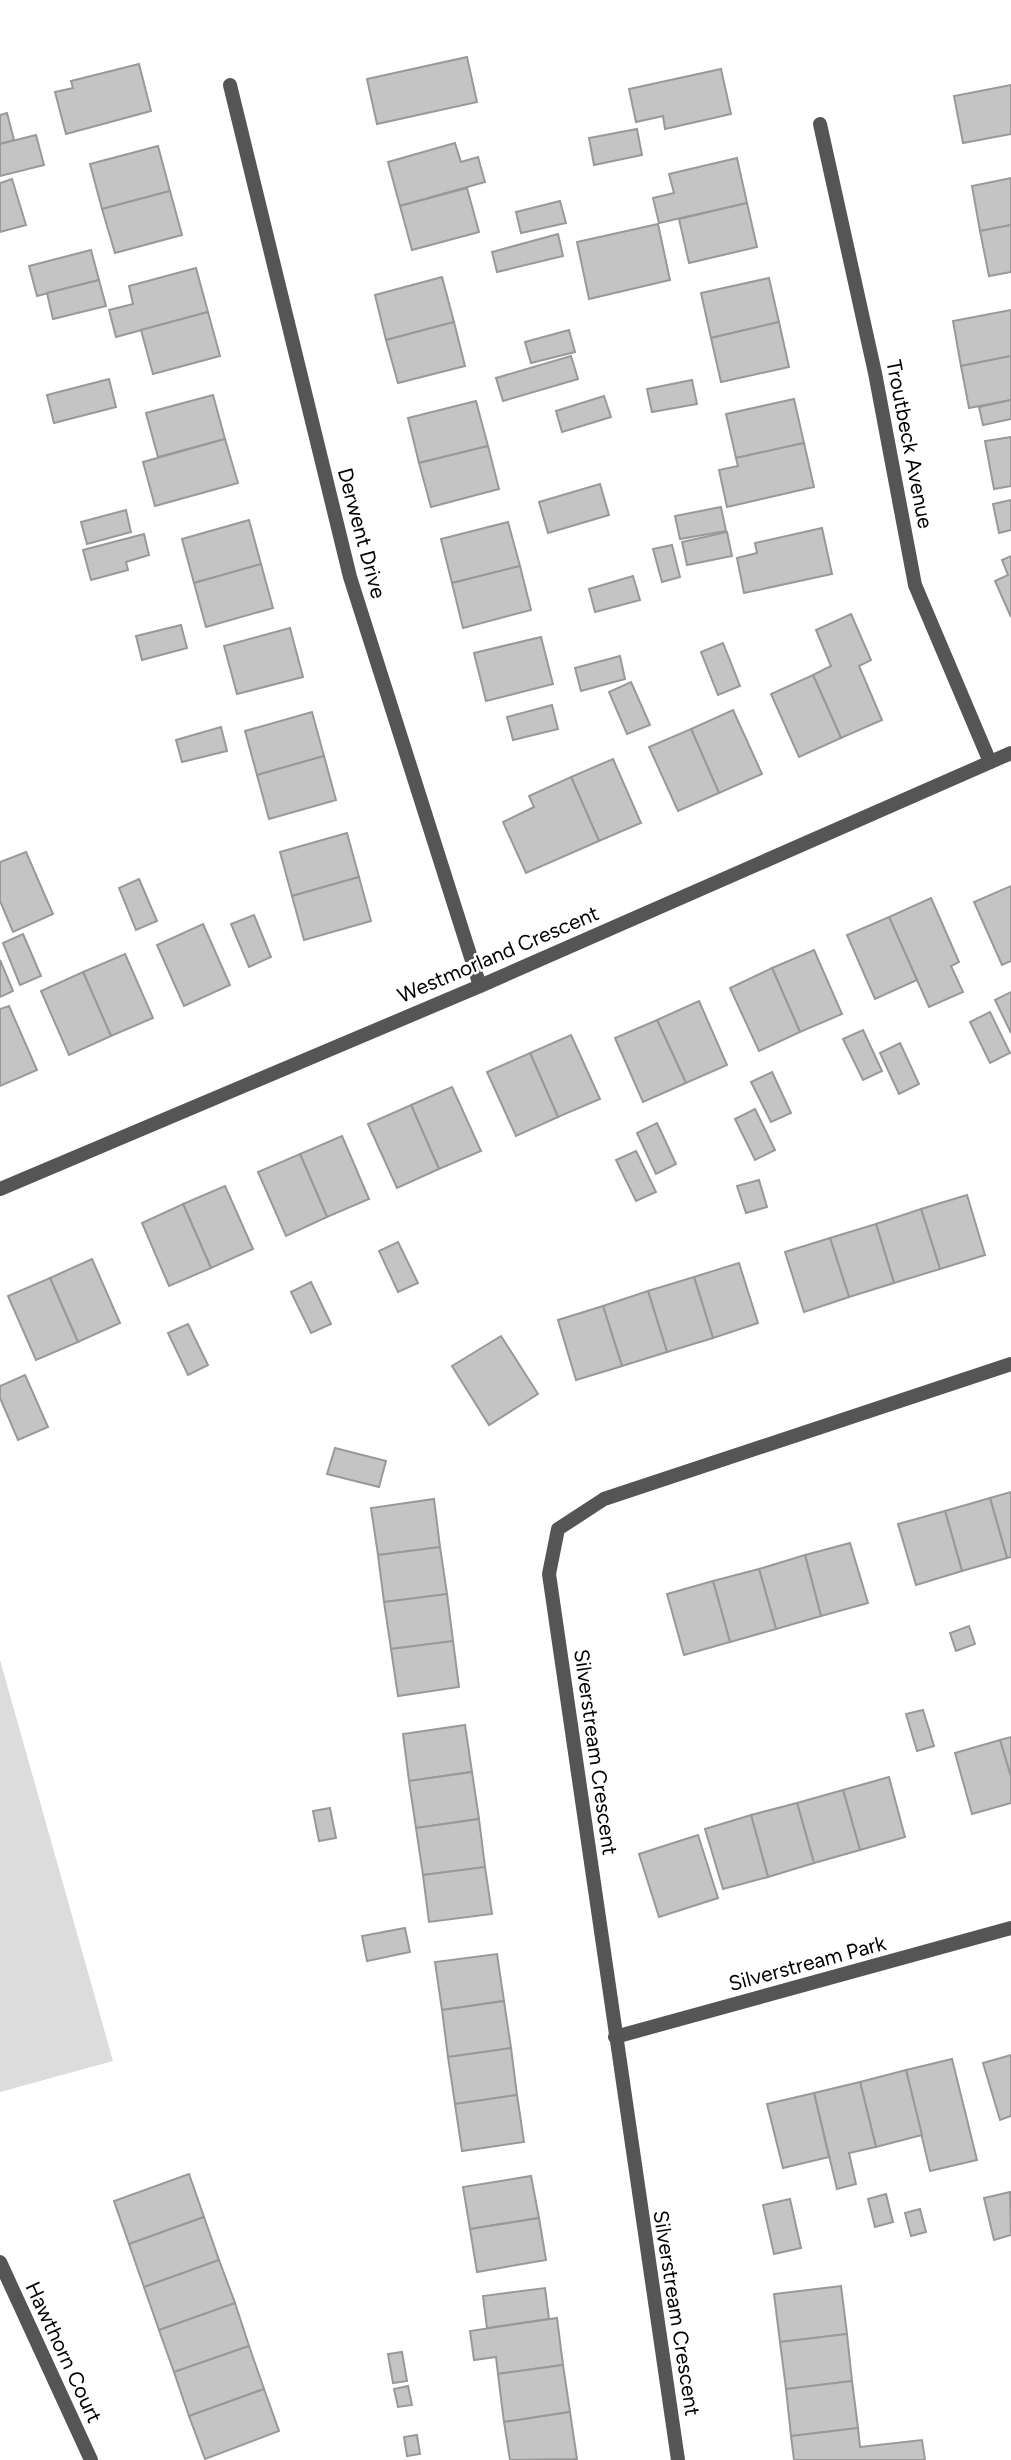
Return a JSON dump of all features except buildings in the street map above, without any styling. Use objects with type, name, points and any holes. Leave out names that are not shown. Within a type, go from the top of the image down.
[{"type":"street","name":"Derwent Drive","points":[[230,85],[350,577],[480,986]]},
{"type":"street","name":"Troutbeck Avenue","points":[[820,124],[875,373],[915,585],[990,762]]},
{"type":"street","name":"Westmorland Crescent","points":[[0,1189],[480,986],[1011,753]]},
{"type":"street","name":"Silverstream Crescent","points":[[678,2460],[614,2038],[549,1574],[558,1529],[604,1499],[1011,1364]]},
{"type":"street","name":"Silverstream Park","points":[[614,2038],[1011,1928]]},
{"type":"street","name":"Hawthorn Court","points":[[0,2262],[91,2460]]},
{"type":"shaded area","points":[[0,1660],[113,2061],[0,2092]]}]
